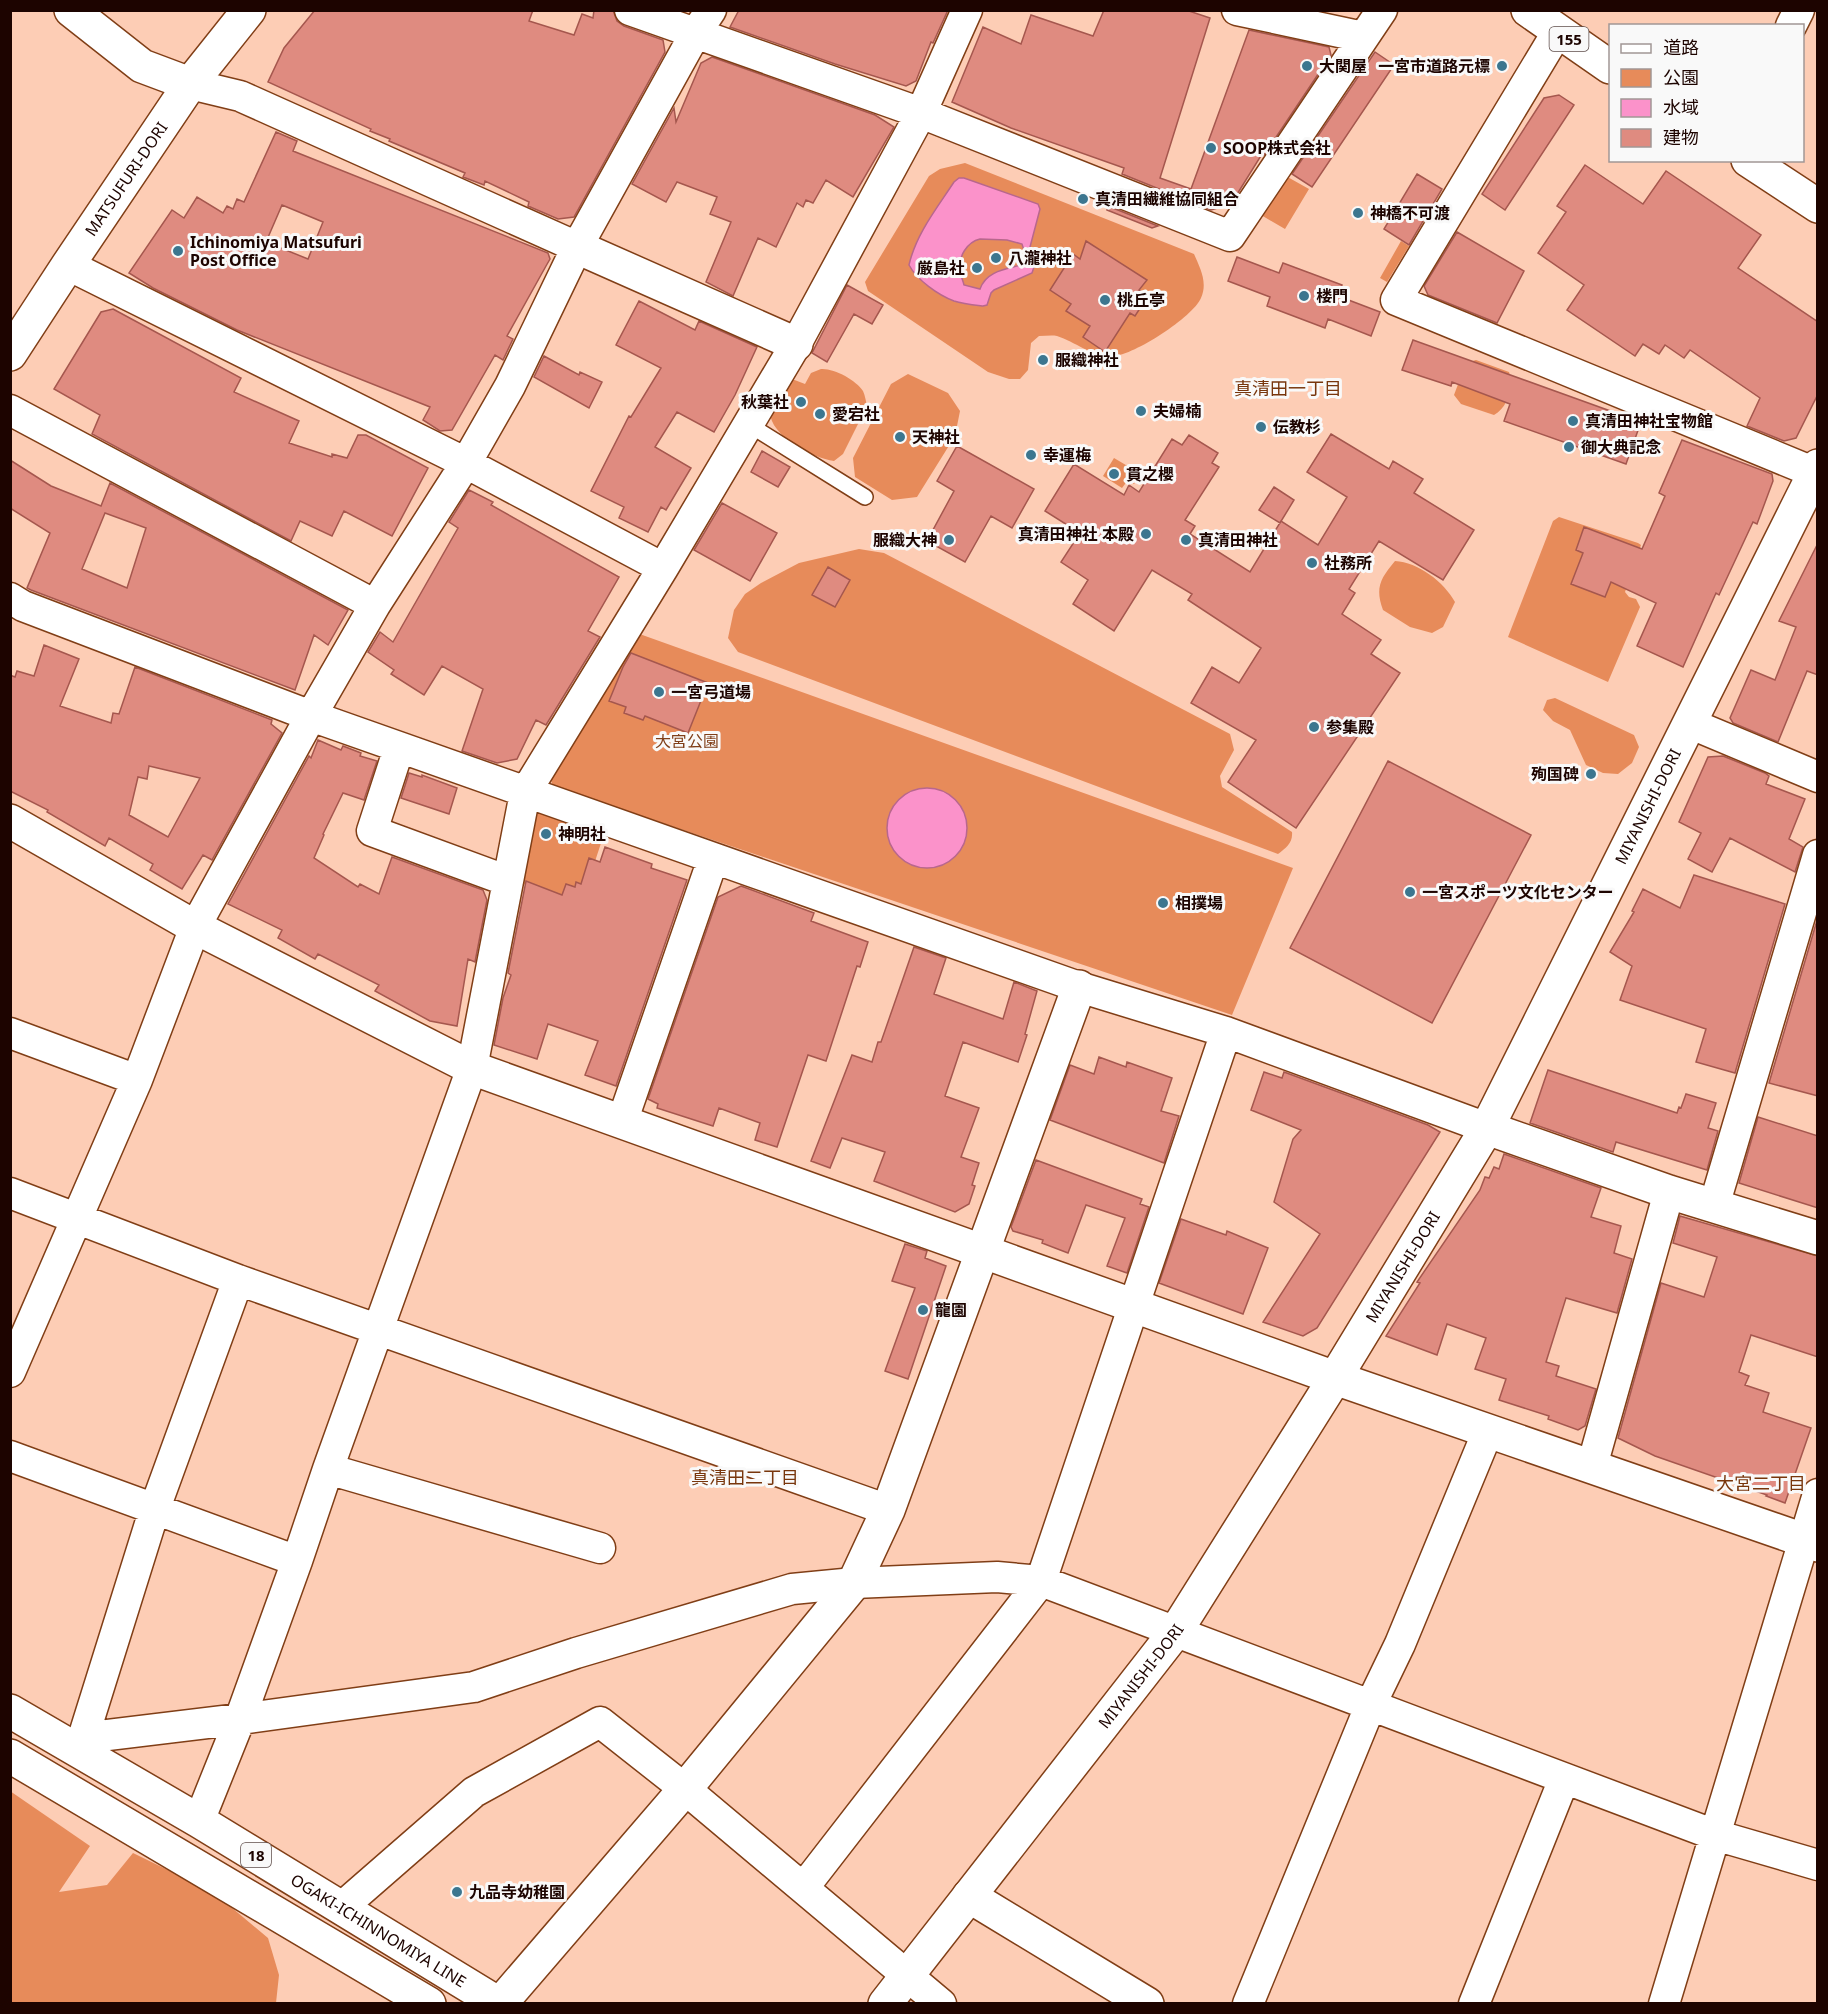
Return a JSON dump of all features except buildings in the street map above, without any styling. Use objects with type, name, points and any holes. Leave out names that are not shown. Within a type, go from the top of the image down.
[{"type":"main road","points":[[71,10],[142,66],[190,84]]},
{"type":"main road","name":"MATSUFURI-DORI","points":[[13,344],[190,84],[249,10]]},
{"type":"main road","name":"155","points":[[1528,10],[1609,66]]},
{"type":"main road","points":[[1751,162],[1818,206]]},
{"type":"main road","points":[[577,247],[796,344]]},
{"type":"main road","name":"MIYANISHI-DORI","points":[[885,2004],[1176,1631],[1335,1378],[1487,1128],[1816,471]]},
{"type":"main road","points":[[10,821],[195,927],[472,1068],[1335,1378],[1810,1543]]},
{"type":"main road","points":[[499,2004],[685,1788],[854,1583],[888,1510],[1079,987]]},
{"type":"main road","points":[[1487,1128],[1669,1192],[1818,1238]]},
{"type":"main road","name":"OGAKI-ICHINNOMIYA LINE","points":[[10,1711],[77,1742],[199,1821],[499,2004]]},
{"type":"main road","name":"18","points":[[10,1756],[429,2004]]},
{"type":"main road","points":[[969,1896],[1147,2004]]},
{"type":"street","points":[[630,10],[703,22],[921,114],[1230,236],[1382,10]]},
{"type":"street","points":[[199,1821],[240,1719],[472,1068],[525,793],[663,568],[796,344],[921,114],[967,10]]},
{"type":"street","points":[[1237,10],[1363,37]]},
{"type":"street","points":[[1792,24],[1799,10]]},
{"type":"street","points":[[10,1372],[137,1080],[195,927],[375,605],[466,463],[510,386],[577,247],[703,22]]},
{"type":"street","points":[[1558,31],[1396,300],[1816,471]]},
{"type":"street","points":[[190,84],[240,96],[577,247]]},
{"type":"street","points":[[68,264],[466,463],[663,568]]},
{"type":"street","points":[[10,410],[375,605]]},
{"type":"street","points":[[10,598],[23,606],[399,748],[1079,987],[1226,1032],[1487,1128]]},
{"type":"street","points":[[1689,723],[1818,777]]},
{"type":"street","points":[[399,748],[372,831],[508,881]]},
{"type":"street","points":[[1714,1206],[1818,855]]},
{"type":"street","points":[[622,1122],[713,859]]},
{"type":"street","points":[[804,1887],[1041,1581],[1226,1032]]},
{"type":"street","points":[[10,1033],[137,1080]]},
{"type":"street","points":[[1592,1466],[1669,1192]]},
{"type":"street","points":[[10,1193],[238,1280],[888,1510]]},
{"type":"street","points":[[238,1280],[155,1508],[77,1742],[474,1687],[576,1653],[792,1589],[854,1583],[997,1577],[1041,1581],[1715,1835],[1818,1865]]},
{"type":"street","points":[[1248,2004],[1371,1704],[1400,1644],[1488,1431]]},
{"type":"street","points":[[10,1456],[297,1561]]},
{"type":"street","points":[[328,1469],[600,1548]]},
{"type":"street","points":[[1664,2004],[1715,1835],[1810,1543],[1818,1494]]},
{"type":"street","points":[[342,1907],[474,1792],[600,1722],[685,1788],[941,2004]]},
{"type":"street","points":[[1474,2004],[1564,1779]]},
{"type":"lane","points":[[748,424],[865,497]]},
{"type":"green space","points":[[965,163],[1194,254],[1201,270],[1204,286],[1201,298],[1187,315],[1162,334],[1123,354],[1099,355],[1057,336],[1039,336],[1031,343],[1028,370],[1020,379],[1009,379],[988,372],[868,291],[865,282],[929,176],[940,169]]},
{"type":"green space","points":[[1284,175],[1309,189],[1285,229],[1261,215]]},
{"type":"green space","points":[[1401,241],[1409,246],[1387,282],[1380,278]]},
{"type":"green space","points":[[1476,360],[1509,372],[1511,384],[1509,396],[1503,407],[1494,415],[1461,404],[1454,395],[1466,363]]},
{"type":"green space","points":[[821,369],[838,373],[855,383],[863,391],[867,406],[843,454],[834,461],[805,451],[794,444],[777,429],[770,412],[792,379],[805,384],[811,373]]},
{"type":"green space","points":[[908,374],[948,393],[960,411],[955,436],[917,497],[892,500],[855,477],[853,458],[891,384]]},
{"type":"green space","points":[[1114,458],[1141,474],[1134,484],[1128,480],[1122,488],[1103,476]]},
{"type":"green space","points":[[1559,517],[1641,545],[1625,592],[1629,597],[1636,599],[1640,607],[1608,682],[1508,637],[1553,521]]},
{"type":"green space","points":[[859,549],[884,553],[1230,734],[1234,750],[1220,776],[1222,787],[1292,832],[1288,845],[1278,854],[738,652],[728,638],[734,610],[745,594],[799,563]]},
{"type":"green space","points":[[1395,561],[1413,565],[1430,574],[1450,595],[1455,602],[1443,627],[1432,633],[1410,627],[1383,610],[1379,596],[1380,584]]},
{"type":"green space","name":"大宮公園","points":[[634,632],[1293,868],[1232,1015],[553,786],[548,772]]},
{"type":"green space","points":[[1555,698],[1634,735],[1639,747],[1632,763],[1618,774],[1603,773],[1586,765],[1570,730],[1553,721],[1543,710],[1547,700]]},
{"type":"green space","points":[[530,809],[604,834],[576,919],[542,888],[508,881]]},
{"type":"green space","points":[[10,1791],[90,1846],[59,1892],[107,1885],[133,1853],[213,1892],[268,1938],[279,1975],[276,2003],[11,2003]]},
{"type":"water","points":[[959,178],[964,178],[1038,204],[1040,209],[1030,247],[1034,267],[1032,273],[994,290],[987,305],[965,304],[948,298],[923,281],[909,265],[922,232],[954,182]],"holes":[[[980,239],[1007,240],[1022,244],[1028,263],[988,277],[980,289],[964,285],[960,265],[967,247]]]},
{"type":"water","points":[[919,788],[935,788],[956,799],[967,820],[967,836],[956,857],[935,868],[919,868],[905,862],[893,850],[887,836],[887,820],[893,806],[905,794]]},
{"type":"place","name":"大関屋","points":[[1307,66]]},
{"type":"place","name":"一宮市道路元標","points":[[1502,66]]},
{"type":"place","name":"SOOP株式会社","points":[[1211,148]]},
{"type":"place","name":"真清田繊維協同組合","points":[[1083,199]]},
{"type":"place","name":"神橋不可渡","points":[[1358,213]]},
{"type":"place","name":"Ichinomiya Matsufuri Post Office","points":[[178,251]]},
{"type":"place","name":"八瀧神社","points":[[996,258]]},
{"type":"place","name":"厳島社","points":[[977,268]]},
{"type":"place","name":"楼門","points":[[1304,296]]},
{"type":"place","name":"桃丘亭","points":[[1105,300]]},
{"type":"place","name":"服織神社","points":[[1043,360]]},
{"type":"place","name":"秋葉社","points":[[801,402]]},
{"type":"place","name":"夫婦楠","points":[[1141,411]]},
{"type":"place","name":"愛宕社","points":[[820,414]]},
{"type":"place","name":"真清田神社宝物館","points":[[1573,421]]},
{"type":"place","name":"伝教杉","points":[[1261,427]]},
{"type":"place","name":"天神社","points":[[900,437]]},
{"type":"place","name":"御大典記念","points":[[1569,447]]},
{"type":"place","name":"幸運梅","points":[[1031,455]]},
{"type":"place","name":"貫之櫻","points":[[1114,474]]},
{"type":"place","name":"真清田神社 本殿","points":[[1146,534]]},
{"type":"place","name":"服織大神","points":[[949,540]]},
{"type":"place","name":"真清田神社","points":[[1186,540]]},
{"type":"place","name":"社務所","points":[[1312,563]]},
{"type":"place","name":"一宮弓道場","points":[[659,692]]},
{"type":"place","name":"参集殿","points":[[1314,727]]},
{"type":"place","name":"殉国碑","points":[[1591,774]]},
{"type":"place","name":"神明社","points":[[546,834]]},
{"type":"place","name":"一宮スポーツ文化センター","points":[[1410,892]]},
{"type":"place","name":"相撲場","points":[[1163,903]]},
{"type":"place","name":"龍園","points":[[923,1310]]},
{"type":"place","name":"九品寺幼稚園","points":[[457,1892]]},
{"type":"district","name":"真清田一丁目","points":[[1288,388]]},
{"type":"district","name":"真清田二丁目","points":[[745,1477]]},
{"type":"district","name":"大宮二丁目","points":[[1761,1483]]}]
